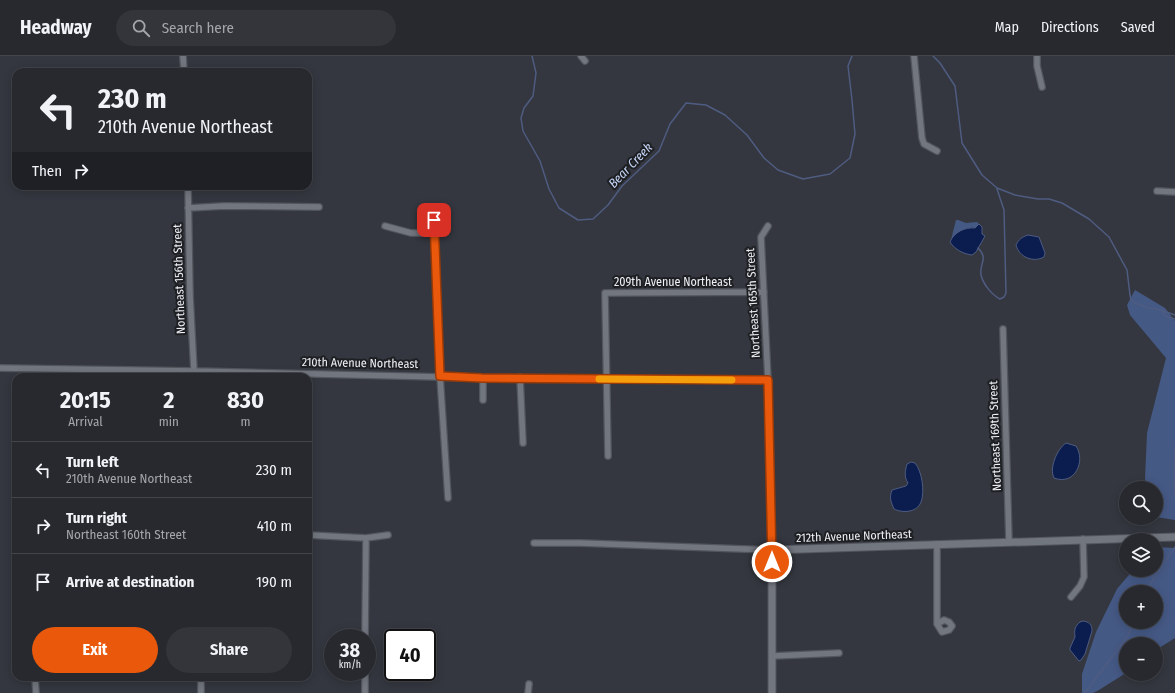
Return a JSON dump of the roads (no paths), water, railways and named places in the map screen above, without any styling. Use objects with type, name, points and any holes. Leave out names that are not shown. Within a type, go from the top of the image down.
[{"type":"street","points":[[183,56],[184,68]]},
{"type":"street","points":[[581,56],[585,61]]},
{"type":"street","points":[[914,56],[922,138],[924,144],[937,151]]},
{"type":"street","points":[[1037,56],[1037,66],[1042,87]]},
{"type":"street","name":"Northeast 156th Street","points":[[188,190],[190,296],[194,371]]},
{"type":"street","points":[[1157,191],[1175,192]]},
{"type":"street","points":[[188,208],[224,206],[319,207]]},
{"type":"street","points":[[434,220],[440,376],[448,498]]},
{"type":"street","points":[[386,226],[411,233],[435,233]]},
{"type":"street","name":"Northeast 165th Street","points":[[768,226],[762,237],[768,380],[772,550],[772,693]]},
{"type":"street","name":"209th Avenue Northeast","points":[[607,379],[605,293],[764,292]]},
{"type":"street","name":"Northeast 169th Street","points":[[1003,329],[1009,542]]},
{"type":"street","name":"210th Avenue Northeast","points":[[0,368],[292,373]]},
{"type":"street","name":"210th Avenue Northeast","points":[[312,373],[482,378],[520,377],[768,380]]},
{"type":"street","points":[[520,377],[523,443]]},
{"type":"street","points":[[482,378],[483,400]]},
{"type":"street","points":[[607,379],[608,456]]},
{"type":"street","points":[[312,534],[366,538],[388,535]]},
{"type":"street","name":"212th Avenue Northeast","points":[[534,543],[580,543],[772,550],[1175,537]]},
{"type":"street","points":[[366,538],[366,629]]},
{"type":"street","points":[[1071,597],[1080,586],[1084,577],[1083,539]]},
{"type":"street","points":[[937,544],[937,624]]},
{"type":"street","points":[[772,656],[839,653]]},
{"type":"street","points":[[35,681],[36,693]]},
{"type":"street","points":[[201,681],[201,693]]},
{"type":"street","points":[[366,681],[366,693]]},
{"type":"street","points":[[528,693],[529,684]]},
{"type":"waterway","name":"Bear Creek","points":[[532,56],[536,73],[533,96],[524,108],[521,118],[523,131],[540,161],[549,189],[559,208],[578,220],[593,219],[608,205],[622,186],[659,151],[670,124],[686,103],[706,105],[725,115],[747,135],[764,158],[778,170],[803,179],[830,174],[850,158],[855,134],[848,66],[852,56]]},
{"type":"waterway","name":"Bear Creek","points":[[933,56],[940,63],[955,86],[962,143],[982,175],[997,188],[1015,195],[1038,199],[1049,199],[1062,203],[1089,219],[1109,237],[1127,270],[1131,300],[1149,308],[1158,309],[1175,315]]},
{"type":"waterway","points":[[978,248],[983,255],[981,271],[982,278],[988,289],[1000,299],[1004,297],[1006,293],[1004,210],[997,189]]},
{"type":"waterway","points":[[1163,311],[1165,316],[1175,319]]},
{"type":"waterway","points":[[1175,448],[1175,497]]},
{"type":"waterway","points":[[1150,585],[1175,547]]},
{"type":"waterway","points":[[1085,693],[1127,637],[1131,629]]}]
